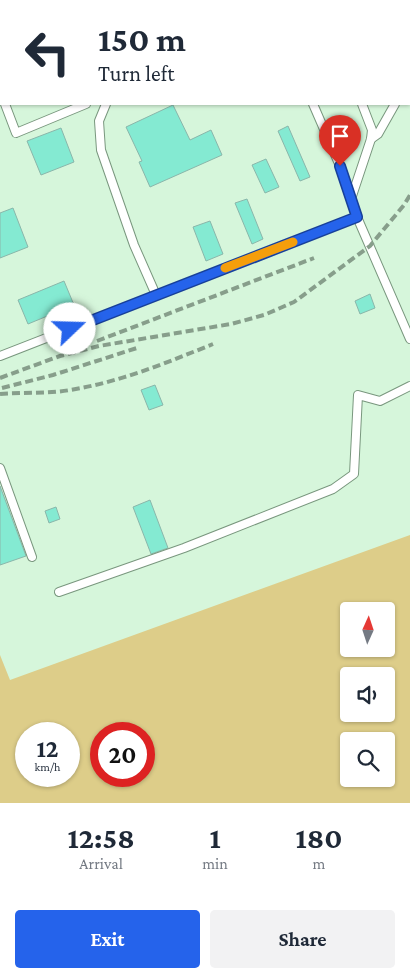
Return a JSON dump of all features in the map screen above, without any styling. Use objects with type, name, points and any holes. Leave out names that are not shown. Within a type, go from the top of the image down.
[{"type":"lane","points":[[5,105],[16,133],[84,105]]},
{"type":"lane","points":[[106,105],[99,120],[101,150],[134,246],[156,295]]},
{"type":"lane","points":[[313,105],[340,166],[357,217],[410,339]]},
{"type":"lane","points":[[351,200],[371,139],[372,130],[362,105]]},
{"type":"lane","points":[[371,139],[378,134],[394,105]]},
{"type":"lane","points":[[0,356],[357,217]]},
{"type":"lane","points":[[59,592],[184,548],[333,489],[354,474],[358,395],[380,401],[410,386]]},
{"type":"lane","points":[[0,468],[32,557]]},
{"type":"shaded area","points":[[410,535],[410,803],[0,803],[0,655],[10,680]]},
{"type":"building","points":[[173,105],[190,140],[211,130],[222,155],[150,187],[139,162],[142,161],[126,127]]},
{"type":"building","points":[[288,126],[310,177],[300,181],[278,131]]},
{"type":"building","points":[[61,128],[74,162],[41,175],[27,141]]},
{"type":"building","points":[[266,159],[279,187],[265,193],[252,165]]},
{"type":"building","points":[[247,199],[263,239],[252,244],[235,203]]},
{"type":"building","points":[[13,208],[28,247],[0,258],[0,213]]},
{"type":"building","points":[[210,221],[223,254],[206,261],[193,227]]},
{"type":"building","points":[[64,281],[74,305],[28,324],[18,300]]},
{"type":"building","points":[[370,294],[375,308],[360,314],[355,301]]},
{"type":"building","points":[[155,385],[163,405],[149,410],[141,390]]},
{"type":"building","points":[[0,486],[26,556],[0,565]]},
{"type":"building","points":[[150,500],[168,548],[151,554],[133,507]]},
{"type":"building","points":[[56,507],[60,519],[49,523],[45,511]]},
{"type":"railway","points":[[0,378],[60,356],[99,346],[231,324],[264,315],[294,302],[370,246],[410,195]]},
{"type":"railway","points":[[97,341],[314,258]]},
{"type":"railway","points":[[0,394],[53,392],[89,387],[143,371],[213,344]]},
{"type":"railway","points":[[2,388],[53,375],[137,348]]},
{"type":"slow traffic","points":[[225,268],[293,242]]},
{"type":"route","points":[[70,329],[357,217],[340,166]]}]
